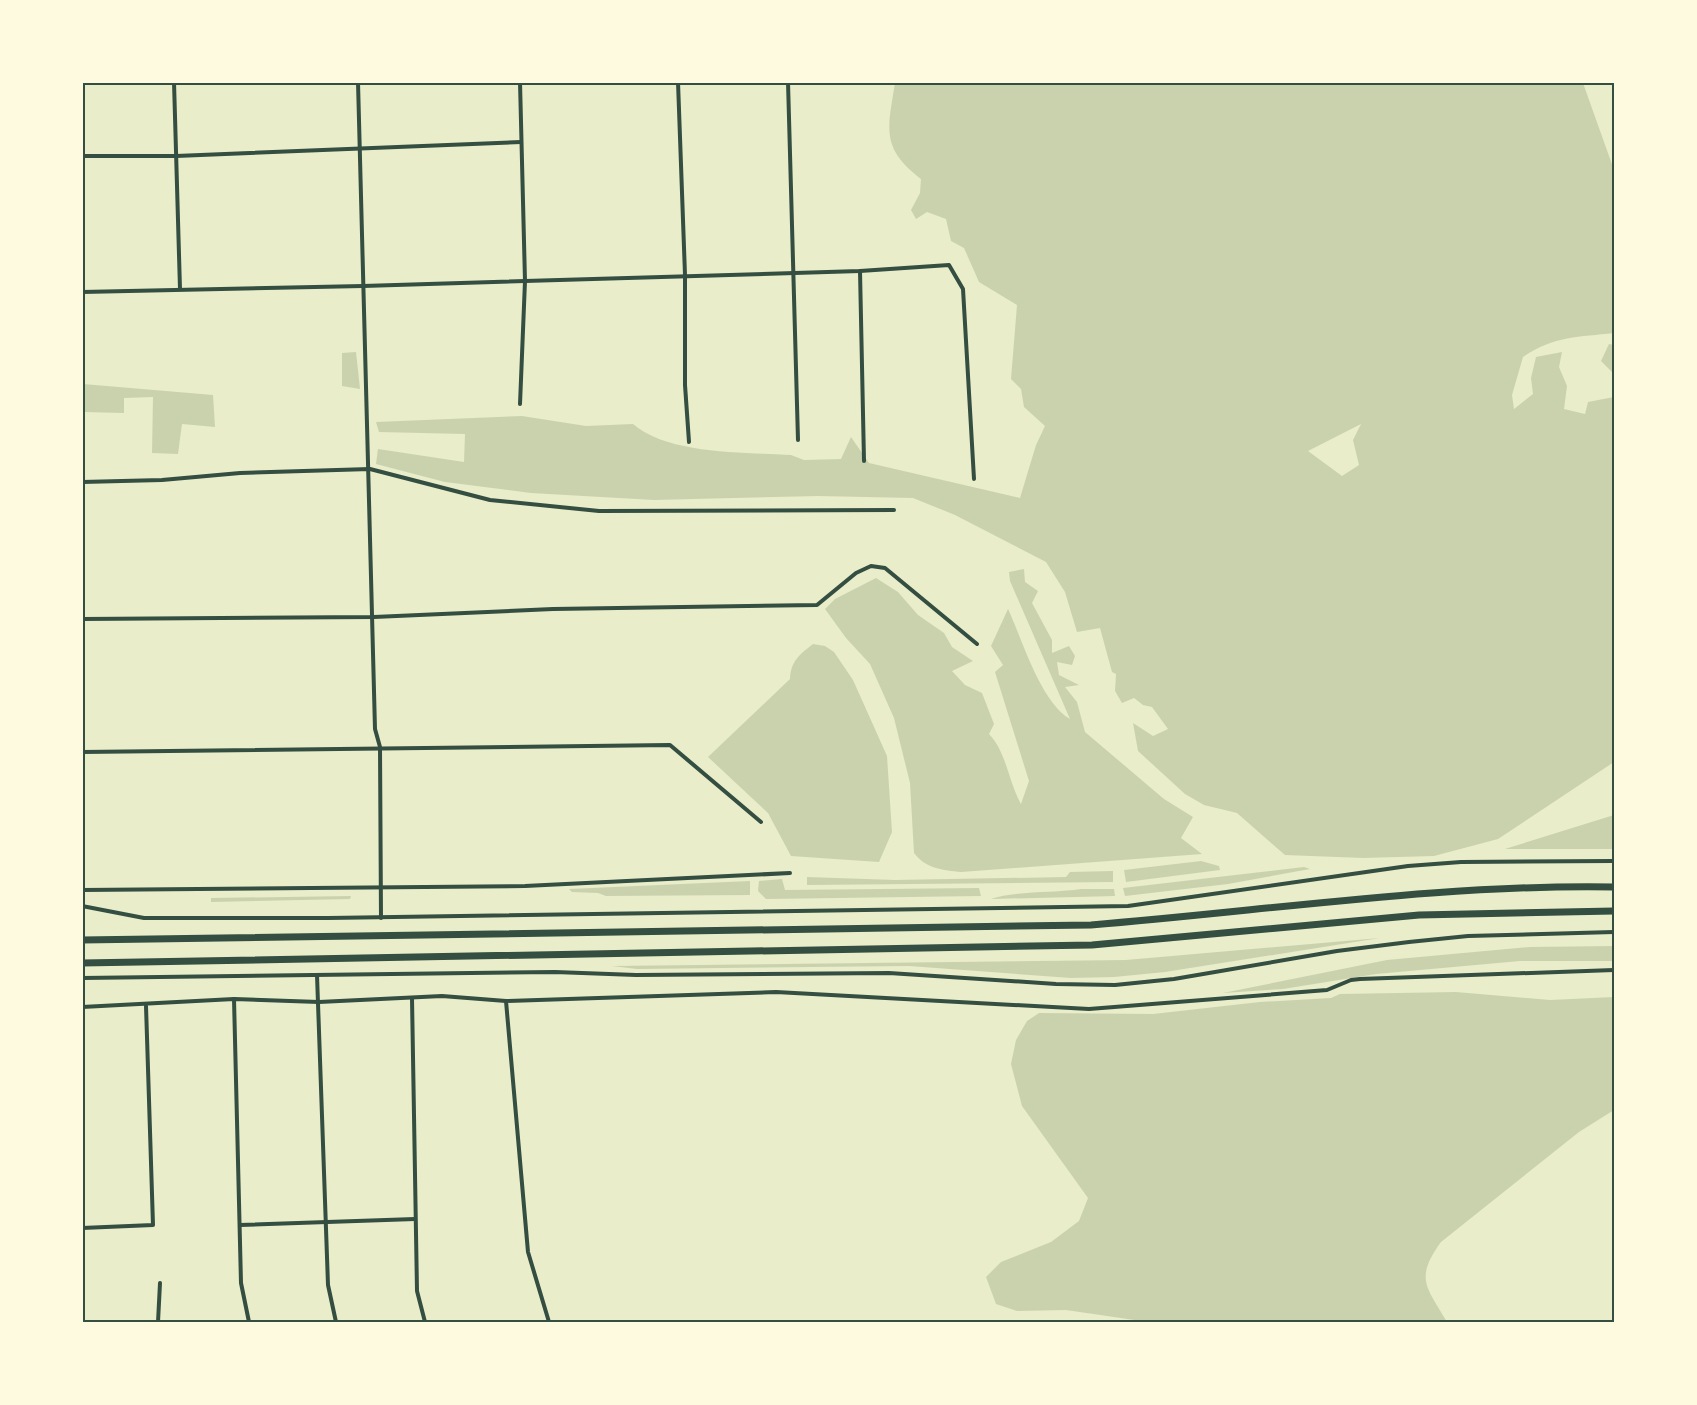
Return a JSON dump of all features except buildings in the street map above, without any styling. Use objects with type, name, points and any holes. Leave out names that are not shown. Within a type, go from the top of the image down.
[{"type":"main road","points":[[82,940],[1091,925],[1207,916],[1428,892],[1484,888],[1614,887]]},
{"type":"main road","points":[[82,963],[1092,945],[1419,915],[1614,911]]},
{"type":"street","points":[[174,82],[180,289]]},
{"type":"street","points":[[358,82],[362,148],[363,286],[370,468],[375,729],[380,747],[379,888],[381,918]]},
{"type":"street","points":[[520,82],[525,281],[520,404]]},
{"type":"street","points":[[678,82],[685,275],[685,385],[689,442]]},
{"type":"street","points":[[788,82],[798,440]]},
{"type":"street","points":[[82,156],[176,156],[521,142]]},
{"type":"street","points":[[82,291],[363,286],[860,271],[949,265],[963,289],[974,479]]},
{"type":"street","points":[[860,271],[864,461]]},
{"type":"street","points":[[82,482],[370,468],[490,500],[599,511],[894,510]]},
{"type":"street","points":[[82,618],[374,617],[553,609],[817,605],[856,573],[870,566],[885,568],[977,644]]},
{"type":"street","points":[[82,752],[670,745],[761,822]]},
{"type":"street","points":[[82,906],[144,918],[381,918],[1128,906],[1408,866],[1461,862],[1614,861]]},
{"type":"street","points":[[82,890],[525,886],[790,873]]},
{"type":"street","points":[[82,978],[555,972],[636,975],[889,973],[1056,984],[1115,985],[1174,979],[1325,953],[1409,942],[1479,936],[1614,932]]},
{"type":"street","points":[[82,1007],[146,1006],[234,999],[319,1002],[442,996],[506,1001],[776,992],[1097,1009],[1327,990],[1351,980],[1360,979],[1614,970]]},
{"type":"street","points":[[317,975],[328,1222],[328,1285],[336,1323]]},
{"type":"street","points":[[412,998],[417,1291],[425,1323]]},
{"type":"street","points":[[234,999],[241,1282],[249,1323]]},
{"type":"street","points":[[506,1001],[528,1252],[549,1323]]},
{"type":"street","points":[[82,1228],[153,1225],[146,1006]]},
{"type":"street","points":[[240,1225],[415,1219]]},
{"type":"street","points":[[158,1323],[160,1283]]},
{"type":"green space","points":[[895,83],[1583,83],[1614,170],[1614,333],[1556,341],[1534,350],[1523,357],[1512,395],[1514,409],[1533,394],[1531,378],[1536,357],[1562,352],[1559,367],[1567,386],[1564,409],[1585,414],[1588,402],[1614,397],[1614,762],[1498,839],[1434,856],[1363,858],[1285,855],[1237,813],[1204,805],[1185,794],[1138,751],[1133,723],[1153,736],[1168,729],[1152,707],[1143,705],[1134,698],[1122,703],[1115,691],[1116,674],[1112,672],[1100,628],[1077,632],[1065,592],[1046,562],[955,515],[913,498],[818,496],[654,500],[531,493],[445,482],[376,464],[378,449],[464,462],[465,434],[379,432],[376,422],[522,416],[586,426],[633,424],[666,442],[687,447],[791,455],[804,460],[841,459],[851,437],[869,463],[1020,498],[1036,445],[1045,426],[1024,407],[1021,389],[1011,379],[1017,305],[979,282],[964,248],[951,241],[946,219],[927,212],[916,219],[911,210],[920,193],[921,179],[899,157],[890,136],[889,125]],"holes":[[[1361,424],[1353,440],[1359,465],[1342,476],[1308,451]]]},
{"type":"green space","points":[[1609,344],[1614,345],[1614,374],[1601,361]]},
{"type":"green space","points":[[356,352],[360,389],[342,386],[342,353]]},
{"type":"green space","points":[[83,384],[213,395],[215,427],[182,424],[178,454],[152,453],[153,397],[124,398],[124,413],[83,412]]},
{"type":"green space","points":[[1024,569],[1025,582],[1038,591],[1032,603],[1052,640],[1052,653],[1069,646],[1075,656],[1072,665],[1057,662],[1059,675],[1079,685],[1065,687],[1077,702],[1085,732],[1164,799],[1193,817],[1181,838],[1202,854],[961,872],[929,866],[914,853],[910,783],[894,718],[870,664],[846,638],[825,609],[835,599],[876,578],[898,592],[918,615],[944,633],[952,647],[973,661],[952,671],[965,685],[982,693],[994,724],[989,734],[1004,758],[1021,804],[1029,781],[995,672],[1003,665],[991,646],[1008,609],[1041,685],[1059,710],[1070,719],[1010,581],[1009,572]]},
{"type":"green space","points":[[813,644],[825,646],[834,652],[853,680],[887,756],[892,832],[879,862],[791,856],[768,813],[708,757],[790,679],[792,667],[797,659]]},
{"type":"green space","points":[[1614,815],[1614,849],[1505,849]]},
{"type":"green space","points":[[1201,861],[1219,866],[1220,870],[1126,882],[1124,870]]},
{"type":"green space","points":[[1304,867],[1310,869],[1228,884],[1125,896],[1123,888]]},
{"type":"green space","points":[[1113,871],[1113,882],[807,885],[807,877],[895,880],[1066,877],[1070,872]]},
{"type":"green space","points":[[782,879],[785,890],[979,888],[981,896],[766,899],[758,891],[759,881]]},
{"type":"green space","points":[[750,881],[750,895],[606,896],[598,893],[572,892],[569,889]]},
{"type":"green space","points":[[1081,889],[1114,889],[1115,896],[991,899],[1000,896]]},
{"type":"green space","points":[[351,896],[350,899],[211,902],[211,898]]},
{"type":"green space","points":[[1380,938],[1165,972],[1114,977],[1071,978],[909,966],[637,969],[612,966],[1126,960]]},
{"type":"green space","points":[[1614,946],[1614,961],[1520,961],[1376,974],[1283,989],[1223,993],[1387,960],[1530,947]]},
{"type":"green space","points":[[1456,992],[1550,1000],[1614,997],[1614,1110],[1579,1132],[1441,1242],[1428,1265],[1426,1283],[1447,1322],[1148,1322],[1066,1310],[1017,1311],[996,1304],[986,1277],[1001,1262],[1051,1242],[1079,1221],[1088,1198],[1022,1106],[1011,1064],[1016,1040],[1027,1021],[1039,1013],[1153,1014],[1260,1002],[1331,998],[1340,994]]}]
